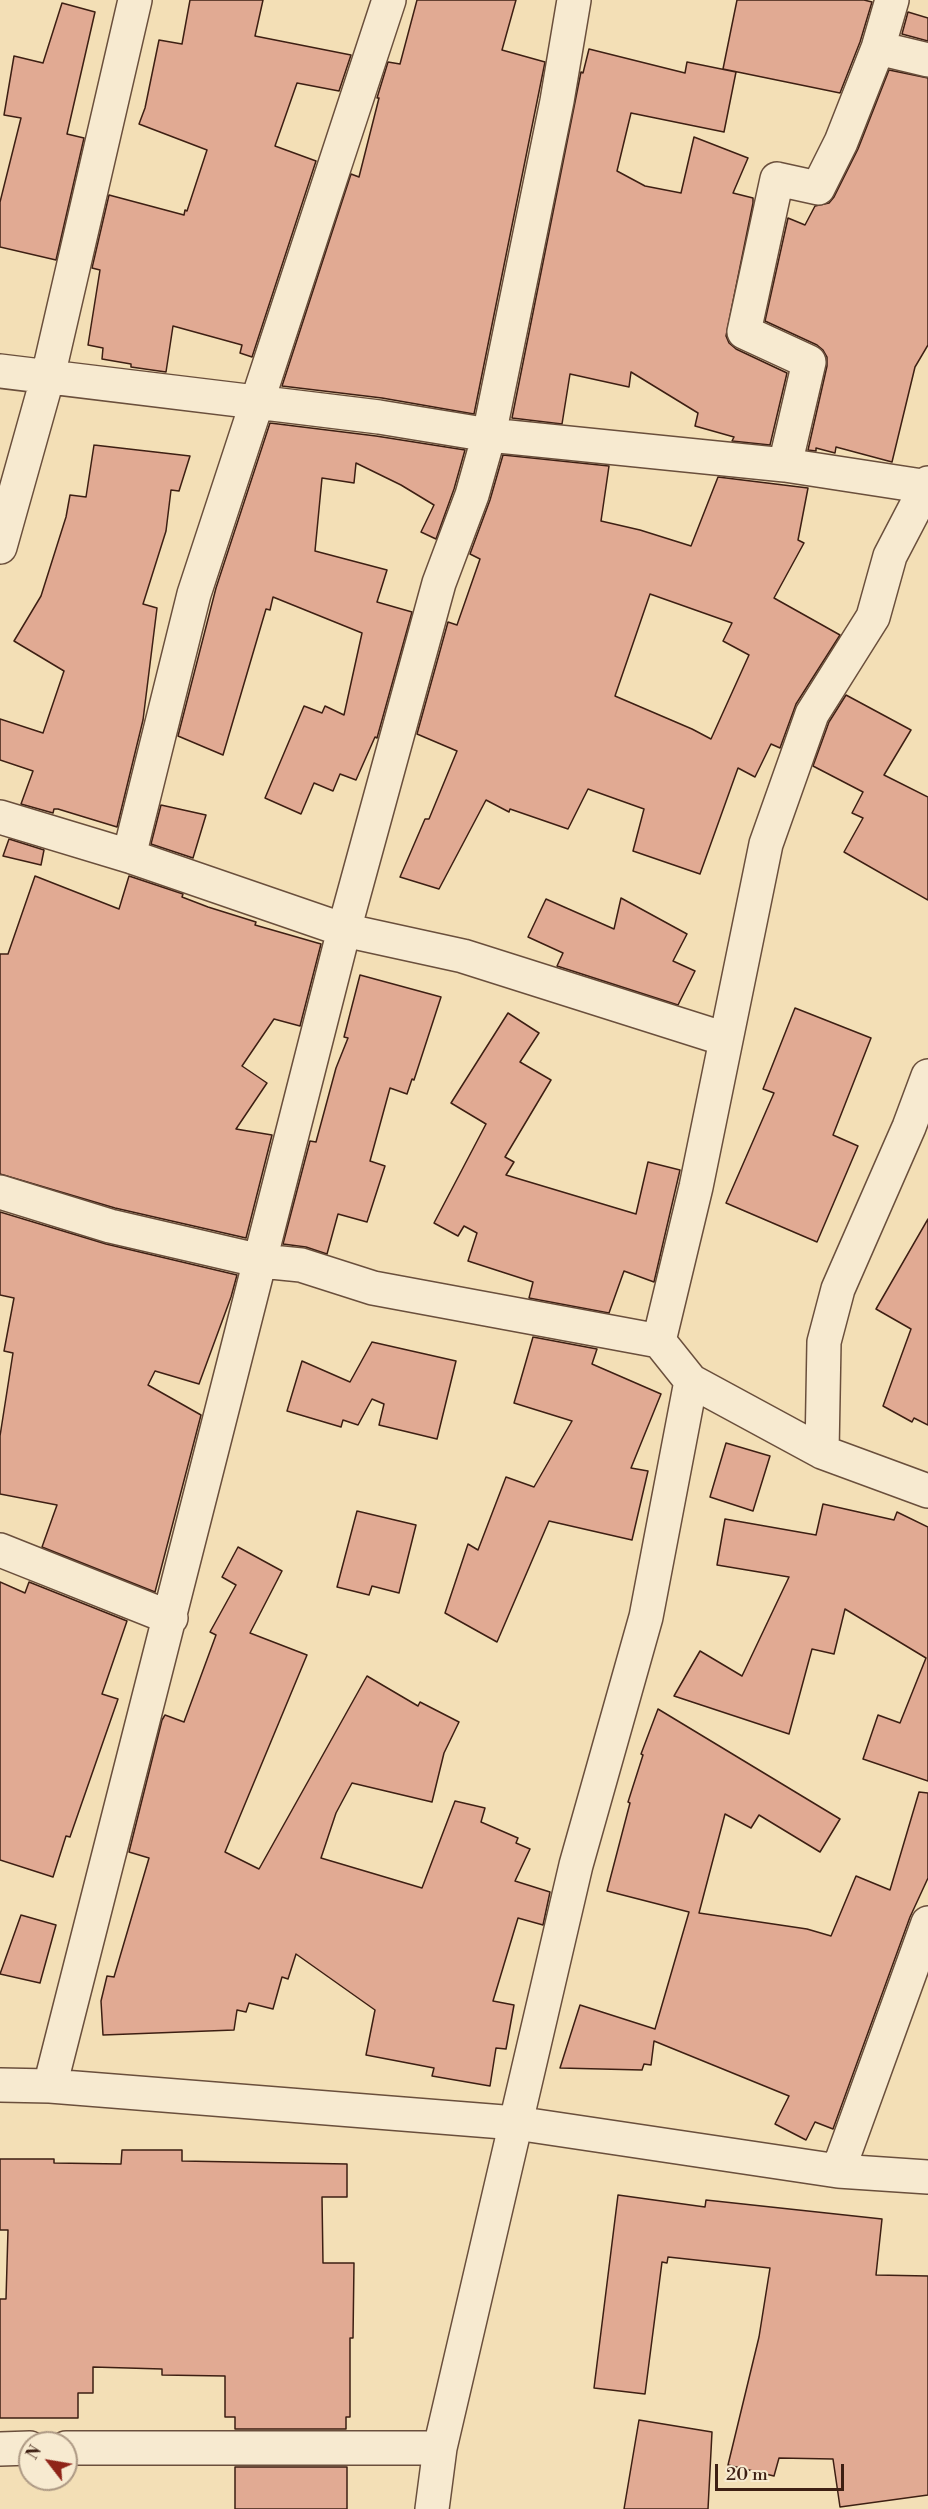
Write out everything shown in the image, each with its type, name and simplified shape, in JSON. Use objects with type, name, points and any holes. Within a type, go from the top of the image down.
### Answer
[{"type":"street","points":[[0,547],[48,376],[135,0]]},
{"type":"street","points":[[129,856],[194,594],[390,0]]},
{"type":"street","points":[[50,2086],[171,1618],[344,930],[439,583],[472,495],[489,435],[557,101],[574,0]]},
{"type":"street","points":[[785,465],[809,362],[744,332],[777,179],[818,188],[841,142],[878,48],[892,0]]},
{"type":"street","points":[[878,48],[928,60]]},
{"type":"street","points":[[0,371],[379,417],[489,435],[785,465],[928,486],[890,556],[873,617],[812,714],[766,844],[696,1187],[659,1341]]},
{"type":"street","points":[[0,817],[129,856],[344,930],[463,956],[725,1039]]},
{"type":"street","points":[[822,1452],[824,1341],[838,1289],[919,1130],[928,1076]]},
{"type":"street","points":[[0,1192],[110,1226],[261,1261],[301,1266],[373,1288],[659,1341],[691,1381],[822,1452],[928,1491]]},
{"type":"street","points":[[432,2509],[440,2448],[576,1864],[646,1617],[691,1381]]},
{"type":"street","points":[[0,1550],[171,1618]]},
{"type":"street","points":[[838,2171],[928,1923]]},
{"type":"street","points":[[0,2085],[50,2086],[516,2123],[838,2171],[928,2177]]},
{"type":"street","points":[[0,2449],[18,2448]]},
{"type":"street","points":[[78,2448],[440,2448]]},
{"type":"building","points":[[190,0],[263,0],[255,36],[351,55],[339,91],[297,83],[275,146],[316,161],[252,357],[240,353],[242,345],[173,326],[166,372],[131,367],[131,364],[102,359],[103,348],[88,345],[100,270],[92,268],[109,195],[184,215],[185,210],[187,211],[207,150],[139,124],[145,108],[159,40],[182,44]]},
{"type":"building","points":[[417,0],[516,0],[502,50],[545,62],[474,414],[382,398],[282,386],[351,174],[359,177],[379,98],[377,98],[388,62],[400,64]]},
{"type":"building","points":[[737,0],[864,0],[872,2],[860,42],[840,93],[723,69]]},
{"type":"building","points":[[62,3],[95,12],[67,134],[84,138],[56,260],[0,247],[0,202],[21,118],[4,115],[14,56],[43,63]]},
{"type":"building","points":[[908,12],[928,18],[928,41],[902,34]]},
{"type":"building","points":[[589,49],[685,73],[687,62],[736,72],[724,132],[631,113],[617,171],[645,186],[681,193],[694,137],[748,158],[733,193],[753,198],[753,203],[726,336],[729,343],[736,349],[787,373],[770,445],[732,441],[734,437],[695,426],[698,413],[631,372],[629,387],[570,374],[562,424],[512,418],[581,72],[583,73]]},
{"type":"building","points":[[889,70],[928,78],[928,345],[915,367],[892,462],[836,447],[835,453],[816,448],[816,451],[808,450],[827,366],[827,357],[817,345],[765,321],[788,218],[805,225],[815,206],[829,203],[834,197],[858,149]]},
{"type":"building","points":[[270,423],[465,450],[436,539],[421,532],[434,505],[401,485],[356,463],[354,483],[322,478],[315,551],[387,570],[377,602],[412,612],[377,738],[375,737],[356,780],[340,774],[333,791],[314,783],[301,814],[265,798],[304,706],[322,713],[325,706],[344,715],[362,633],[273,597],[270,610],[266,609],[223,755],[178,736],[216,588]]},
{"type":"building","points":[[94,445],[190,456],[179,491],[171,490],[166,531],[143,604],[157,608],[143,720],[117,827],[58,809],[54,809],[53,813],[21,804],[33,771],[0,760],[0,719],[43,733],[64,671],[14,641],[41,596],[66,517],[70,495],[86,497]]},
{"type":"building","points":[[503,455],[609,466],[601,521],[691,546],[718,477],[808,488],[798,540],[804,543],[774,598],[840,635],[796,704],[780,748],[771,744],[755,777],[738,768],[700,874],[633,851],[644,809],[588,789],[568,829],[510,809],[509,812],[486,800],[439,889],[400,877],[425,819],[429,819],[457,751],[417,734],[448,622],[457,625],[480,559],[470,554],[490,500]],"holes":[[[650,594],[732,623],[723,641],[749,655],[711,739],[615,696]]]},
{"type":"building","points":[[846,695],[911,730],[884,775],[928,797],[928,900],[844,852],[863,818],[852,813],[863,792],[813,766],[829,722]]},
{"type":"building","points":[[161,805],[206,815],[193,858],[151,844]]},
{"type":"building","points":[[9,839],[44,850],[41,865],[3,856]]},
{"type":"building","points":[[35,876],[119,909],[129,876],[183,894],[182,897],[208,907],[256,922],[255,925],[321,944],[300,1026],[274,1019],[242,1066],[267,1083],[236,1129],[272,1135],[246,1238],[115,1208],[0,1174],[0,954],[8,954]]},
{"type":"building","points":[[621,898],[687,934],[673,961],[695,971],[678,1005],[557,966],[563,953],[528,937],[546,899],[614,929]]},
{"type":"building","points":[[360,975],[441,997],[414,1080],[412,1079],[407,1094],[390,1088],[370,1161],[385,1166],[367,1222],[338,1214],[327,1254],[306,1247],[283,1244],[310,1141],[316,1142],[336,1068],[348,1038],[344,1037]]},
{"type":"building","points":[[795,1008],[871,1038],[833,1135],[858,1146],[817,1242],[726,1203],[774,1093],[763,1089]]},
{"type":"building","points":[[508,1013],[539,1033],[520,1062],[551,1080],[505,1157],[514,1162],[506,1175],[636,1214],[648,1162],[680,1170],[654,1282],[624,1271],[609,1313],[529,1298],[533,1282],[468,1261],[477,1233],[464,1226],[458,1236],[434,1223],[486,1124],[451,1103]]},
{"type":"building","points":[[0,1212],[106,1244],[237,1275],[199,1384],[155,1371],[148,1385],[201,1415],[155,1592],[42,1547],[57,1505],[0,1494],[0,1436],[13,1353],[4,1351],[14,1298],[0,1295]]},
{"type":"building","points":[[928,1219],[928,1425],[914,1418],[912,1422],[883,1406],[911,1329],[876,1309]]},
{"type":"building","points":[[533,1337],[597,1349],[592,1364],[661,1394],[631,1468],[648,1471],[632,1540],[549,1521],[497,1642],[445,1613],[468,1544],[478,1550],[506,1477],[534,1487],[572,1421],[514,1403]]},
{"type":"building","points":[[372,1342],[456,1361],[437,1439],[379,1425],[384,1404],[372,1399],[358,1425],[343,1420],[341,1427],[287,1411],[302,1361],[350,1382]]},
{"type":"building","points":[[726,1443],[770,1456],[753,1511],[710,1497]]},
{"type":"building","points":[[823,1504],[894,1520],[897,1512],[928,1527],[928,1781],[863,1759],[878,1715],[900,1723],[926,1658],[845,1609],[834,1654],[812,1649],[789,1734],[674,1696],[700,1651],[742,1676],[789,1577],[717,1565],[725,1519],[816,1535]]},
{"type":"building","points":[[357,1511],[416,1525],[399,1593],[372,1586],[369,1595],[337,1587]]},
{"type":"building","points":[[238,1547],[282,1571],[250,1633],[307,1655],[225,1852],[259,1869],[367,1676],[418,1706],[420,1702],[459,1722],[444,1753],[432,1802],[352,1783],[336,1813],[321,1858],[422,1888],[455,1801],[485,1808],[481,1822],[518,1838],[516,1843],[530,1849],[515,1881],[550,1892],[543,1925],[518,1918],[493,2001],[514,2005],[506,2049],[496,2048],[490,2086],[432,2076],[434,2068],[366,2055],[375,2010],[296,1954],[288,1979],[282,1977],[273,2009],[249,2003],[246,2012],[237,2010],[234,2030],[103,2035],[101,2001],[107,1976],[114,1977],[149,1858],[129,1852],[162,1720],[165,1715],[184,1722],[216,1635],[210,1632],[236,1585],[222,1577]]},
{"type":"building","points":[[0,1582],[25,1593],[29,1582],[127,1621],[102,1694],[118,1699],[70,1837],[66,1836],[53,1877],[0,1860]]},
{"type":"building","points":[[658,1709],[840,1819],[820,1852],[759,1815],[751,1828],[725,1814],[699,1913],[807,1929],[831,1936],[856,1876],[890,1890],[919,1792],[928,1793],[928,1878],[910,1917],[833,2129],[815,2122],[806,2140],[775,2124],[789,2096],[654,2041],[651,2065],[644,2064],[642,2070],[560,2068],[580,2005],[655,2029],[689,1912],[607,1891],[630,1803],[628,1802],[643,1755],[641,1754]]},
{"type":"building","points":[[21,1915],[56,1925],[40,1983],[0,1974]]},
{"type":"building","points":[[122,2150],[182,2150],[182,2161],[347,2164],[347,2197],[322,2197],[323,2263],[354,2263],[353,2338],[350,2338],[350,2417],[346,2417],[346,2429],[235,2429],[235,2417],[225,2417],[225,2376],[162,2375],[162,2369],[93,2367],[93,2393],[78,2393],[78,2418],[0,2418],[0,2299],[6,2299],[8,2230],[0,2230],[0,2159],[54,2159],[54,2163],[121,2164]]},
{"type":"building","points":[[618,2195],[705,2207],[706,2200],[882,2219],[876,2275],[928,2276],[928,2495],[840,2507],[833,2459],[779,2458],[774,2476],[728,2465],[759,2337],[770,2268],[668,2257],[667,2263],[662,2262],[645,2394],[594,2388]]},
{"type":"building","points":[[639,2420],[712,2432],[708,2509],[624,2509]]},
{"type":"building","points":[[235,2467],[347,2467],[347,2509],[235,2509]]}]
